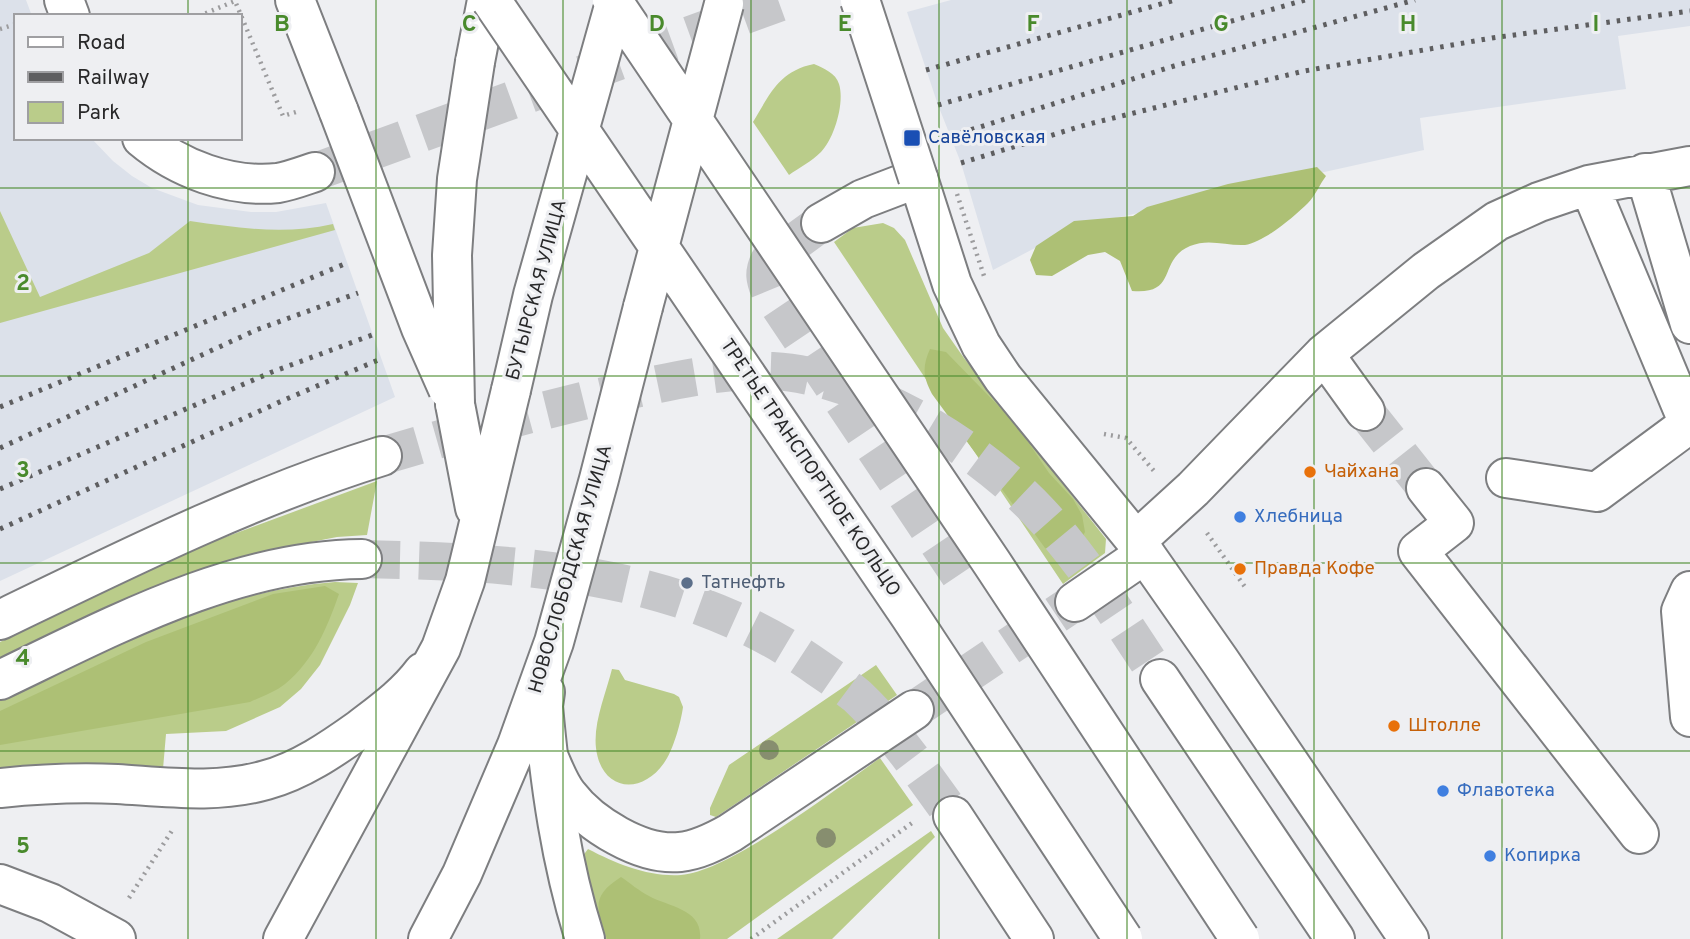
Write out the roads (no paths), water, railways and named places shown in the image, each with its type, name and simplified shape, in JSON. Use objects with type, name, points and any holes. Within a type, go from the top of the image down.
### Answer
[{"type":"main road","points":[[295,0],[421,328],[455,404]]},
{"type":"main road","points":[[476,536],[474,499],[455,404],[453,255],[457,179],[475,62],[489,0]]},
{"type":"main road","name":"ТРЕТЬЕ ТРАНСПОРТНОЕ КОЛЬЦО","points":[[489,0],[903,605],[1123,939]]},
{"type":"main road","points":[[860,0],[952,284],[981,345],[1003,378],[1140,548],[1409,939]]},
{"type":"main road","name":"НОВОСЛОБОДСКАЯ УЛИЦА","points":[[428,939],[462,874],[507,768],[554,642],[725,1]]},
{"type":"main road","points":[[614,4],[992,563],[1240,939]]},
{"type":"main road","name":"БУТЫРСКАЯ УЛИЦА","points":[[441,648],[465,581],[533,295],[614,4]]},
{"type":"main road","points":[[144,140],[158,151],[188,167],[221,178],[255,184],[281,183],[315,172]]},
{"type":"main road","points":[[1075,602],[1140,548],[1181,500],[1324,354],[1426,271],[1497,221],[1539,202],[1589,185],[1690,166]]},
{"type":"main road","points":[[1645,173],[1690,324]]},
{"type":"main road","points":[[821,223],[863,199],[918,178]]},
{"type":"main road","points":[[1506,478],[1597,492],[1689,430],[1589,185]]},
{"type":"main road","points":[[1324,354],[1365,411]]},
{"type":"main road","points":[[0,620],[252,504],[382,456]]},
{"type":"main road","points":[[1426,488],[1454,523],[1419,551],[1639,834]]},
{"type":"main road","points":[[0,680],[134,616],[213,588],[304,564],[336,559],[362,559]]},
{"type":"main road","points":[[1690,591],[1681,611],[1690,717]]},
{"type":"main road","points":[[554,642],[543,706],[548,756],[567,875],[585,939]]},
{"type":"main road","points":[[0,788],[41,784],[115,784],[180,789],[214,788],[265,781],[317,757],[386,710],[416,682],[441,648]]},
{"type":"main road","points":[[283,939],[441,648]]},
{"type":"main road","points":[[1160,679],[1335,939]]},
{"type":"main road","points":[[548,756],[566,793],[603,828],[627,840],[656,849],[678,852],[706,846],[730,833],[914,710]]},
{"type":"main road","points":[[936,817],[1034,939]]},
{"type":"main road","points":[[0,884],[50,903],[116,939]]},
{"type":"tunnel","points":[[315,172],[786,0]]},
{"type":"tunnel","points":[[821,223],[769,261],[765,273],[768,288],[965,583]]},
{"type":"tunnel","points":[[382,456],[558,407],[695,377],[773,371],[808,376],[844,386],[917,419],[985,463],[1014,487],[1072,551],[1160,679]]},
{"type":"tunnel","points":[[1365,411],[1426,488]]},
{"type":"tunnel","points":[[362,559],[541,569],[657,592],[713,611],[766,636],[857,696],[896,739],[953,816]]},
{"type":"tunnel","points":[[914,710],[1075,602]]},
{"type":"railway","points":[[926,70],[1175,0]]},
{"type":"railway","points":[[938,105],[1305,0]]},
{"type":"railway","points":[[951,136],[1174,66],[1415,0]]},
{"type":"railway","points":[[961,163],[1085,125],[1304,71],[1492,38],[1690,11]]},
{"type":"railway","points":[[0,407],[347,263]]},
{"type":"railway","points":[[0,448],[256,330],[358,293]]},
{"type":"railway","points":[[0,489],[272,372],[372,335]]},
{"type":"railway","points":[[0,529],[383,358]]},
{"type":"place","name":"Савёловская","points":[[912,138]]},
{"type":"place","name":"Чайхана","points":[[1310,472]]},
{"type":"place","name":"Хлебница","points":[[1240,517]]},
{"type":"place","name":"Правда Кофе","points":[[1240,569]]},
{"type":"place","name":"Татнефть","points":[[687,583]]},
{"type":"place","name":"Штолле","points":[[1394,726]]},
{"type":"place","name":"Флавотека","points":[[1443,791]]},
{"type":"place","name":"Копирка","points":[[1490,856]]}]
